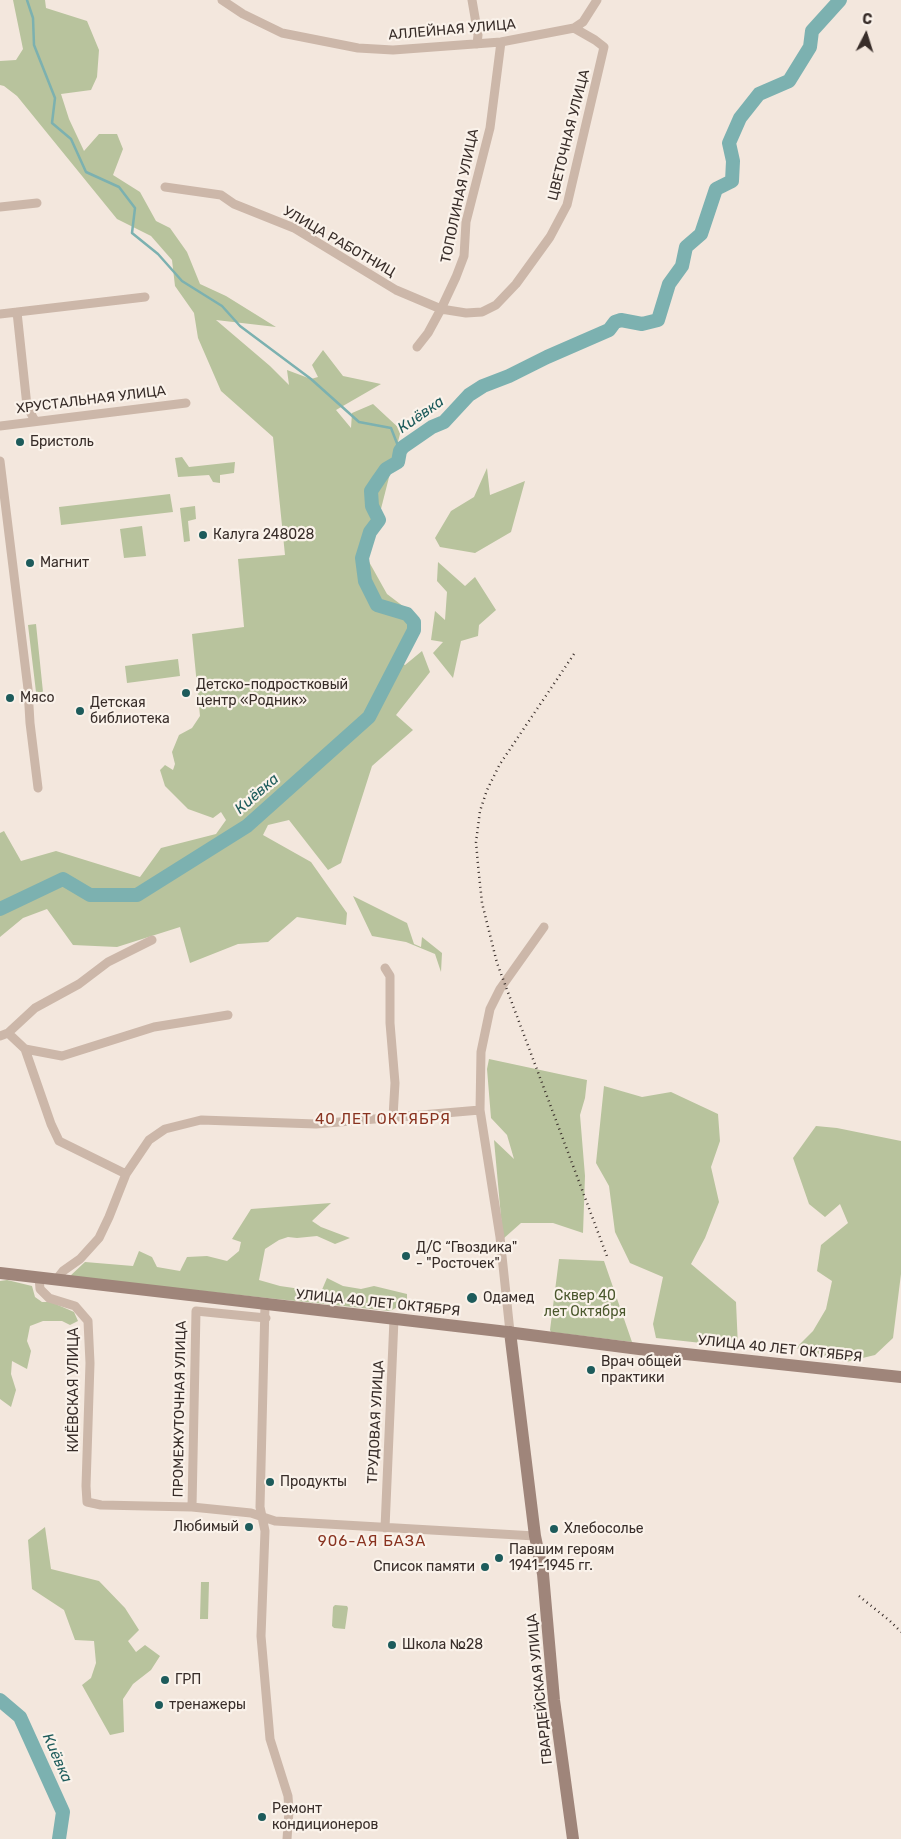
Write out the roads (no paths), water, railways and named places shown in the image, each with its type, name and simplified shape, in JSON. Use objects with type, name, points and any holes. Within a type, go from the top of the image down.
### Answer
[{"type":"main road","name":"УЛИЦА 40 ЛЕТ ОКТЯБРЯ","points":[[0,1274],[40,1277],[265,1311],[394,1318],[639,1349],[901,1377]]},
{"type":"main road","name":"ГВАРДЕЙСКАЯ УЛИЦА","points":[[510,1332],[535,1536],[542,1574],[554,1700],[573,1839]]},
{"type":"street","name":"АЛЛЕЙНАЯ УЛИЦА","points":[[222,0],[244,14],[282,33],[358,48],[406,50],[501,42],[574,28]]},
{"type":"street","points":[[472,0],[478,34],[477,44]]},
{"type":"street","points":[[574,28],[583,22],[597,0]]},
{"type":"street","name":"ЦВЕТОЧНАЯ УЛИЦА","points":[[441,309],[466,313],[482,312],[496,305],[516,284],[550,237],[567,205],[604,47],[574,28]]},
{"type":"street","name":"ТОПОЛИНАЯ УЛИЦА","points":[[417,347],[428,333],[441,309],[464,256],[466,222],[490,128],[501,42]]},
{"type":"street","name":"УЛИЦА РАБОТНИЦ","points":[[166,187],[220,195],[234,204],[294,228],[396,290],[441,309]]},
{"type":"street","points":[[0,207],[37,203]]},
{"type":"street","points":[[0,314],[145,297]]},
{"type":"street","points":[[17,312],[27,406],[35,421]]},
{"type":"street","name":"ХРУСТАЛЬНАЯ УЛИЦА","points":[[0,426],[186,403]]},
{"type":"street","points":[[0,461],[38,788]]},
{"type":"street","points":[[510,1332],[500,1238],[480,1110],[480,1052],[490,1009],[500,989],[544,928]]},
{"type":"street","points":[[152,940],[108,962],[80,984],[35,1008],[4,1034],[25,1050],[62,1056],[154,1027],[228,1015]]},
{"type":"street","points":[[385,968],[390,976],[390,1023],[395,1083],[393,1117]]},
{"type":"street","points":[[25,1050],[51,1124],[59,1141],[126,1174]]},
{"type":"street","points":[[56,1280],[63,1271],[80,1259],[99,1238],[126,1174],[149,1140],[165,1129],[202,1120],[316,1124],[480,1110]]},
{"type":"street","name":"КИЁВСКАЯ УЛИЦА","points":[[40,1277],[40,1289],[49,1298],[75,1306],[88,1322],[90,1363],[87,1502],[101,1505],[192,1507]]},
{"type":"street","name":"ПРОМЕЖУТОЧНАЯ УЛИЦА","points":[[192,1507],[196,1311],[265,1311]]},
{"type":"street","points":[[265,1311],[260,1506],[265,1531],[262,1636],[270,1739],[288,1796],[287,1839]]},
{"type":"street","name":"ТРУДОВАЯ УЛИЦА","points":[[385,1528],[394,1318]]},
{"type":"street","points":[[192,1507],[251,1513],[275,1521],[535,1536]]},
{"type":"waterway","points":[[27,0],[33,18],[34,45],[55,98],[52,123],[71,139],[86,172],[119,187],[135,208],[132,233],[158,254],[182,281],[222,306],[240,326],[311,379],[359,422],[391,428],[400,451]]},
{"type":"waterway","name":"Киёвка","points":[[0,909],[63,879],[90,895],[137,895],[247,826],[369,717],[414,630],[414,622],[407,614],[377,605],[365,581],[362,558],[370,532],[379,520],[372,506],[371,491],[386,469],[398,462],[400,451],[403,447],[432,427],[444,422],[469,395],[483,386],[609,330],[615,322],[621,320],[642,324],[658,320],[669,284],[682,266],[686,247],[701,234],[716,189],[732,181],[733,161],[729,143],[740,118],[759,94],[789,81],[810,47],[812,31],[840,0]]},
{"type":"waterway","name":"Киёвка","points":[[0,1700],[20,1717],[63,1812],[59,1839]]},
{"type":"railway","points":[[574,654],[500,764],[487,790],[480,811],[476,842],[482,903],[497,963],[608,1259]]},
{"type":"railway","points":[[859,1596],[901,1632]]},
{"type":"place","name":"Бристоль","points":[[20,442]]},
{"type":"place","name":"Калуга 248028","points":[[203,535]]},
{"type":"place","name":"Магнит","points":[[30,563]]},
{"type":"place","name":"Детско-подростковый центр «Родник»","points":[[186,693]]},
{"type":"place","name":"Мясо","points":[[10,698]]},
{"type":"place","name":"Детская библиотека","points":[[80,711]]},
{"type":"place","name":"Д/С “Гвоздика\" - \"Росточек\"","points":[[406,1256]]},
{"type":"place","name":"Одамед","points":[[472,1298]]},
{"type":"place","name":"Врач общей практики","points":[[591,1370]]},
{"type":"place","name":"Продукты","points":[[270,1482]]},
{"type":"place","name":"Любимый","points":[[249,1527]]},
{"type":"place","name":"Хлебосолье","points":[[554,1529]]},
{"type":"place","name":"Павшим героям 1941-1945 гг.","points":[[499,1558]]},
{"type":"place","name":"Список памяти","points":[[485,1567]]},
{"type":"place","name":"Школа №28","points":[[392,1645]]},
{"type":"place","name":"ГРП","points":[[165,1680]]},
{"type":"place","name":"тренажеры","points":[[159,1705]]},
{"type":"place","name":"Ремонт кондиционеров","points":[[262,1817]]},
{"type":"district","name":"40 ЛЕТ ОКТЯБРЯ","points":[[383,1120]]},
{"type":"district","name":"906-АЯ БАЗА","points":[[372,1542]]},
{"type":"park label","name":"Сквер 40 лет Октября","points":[[585,1304]]}]
